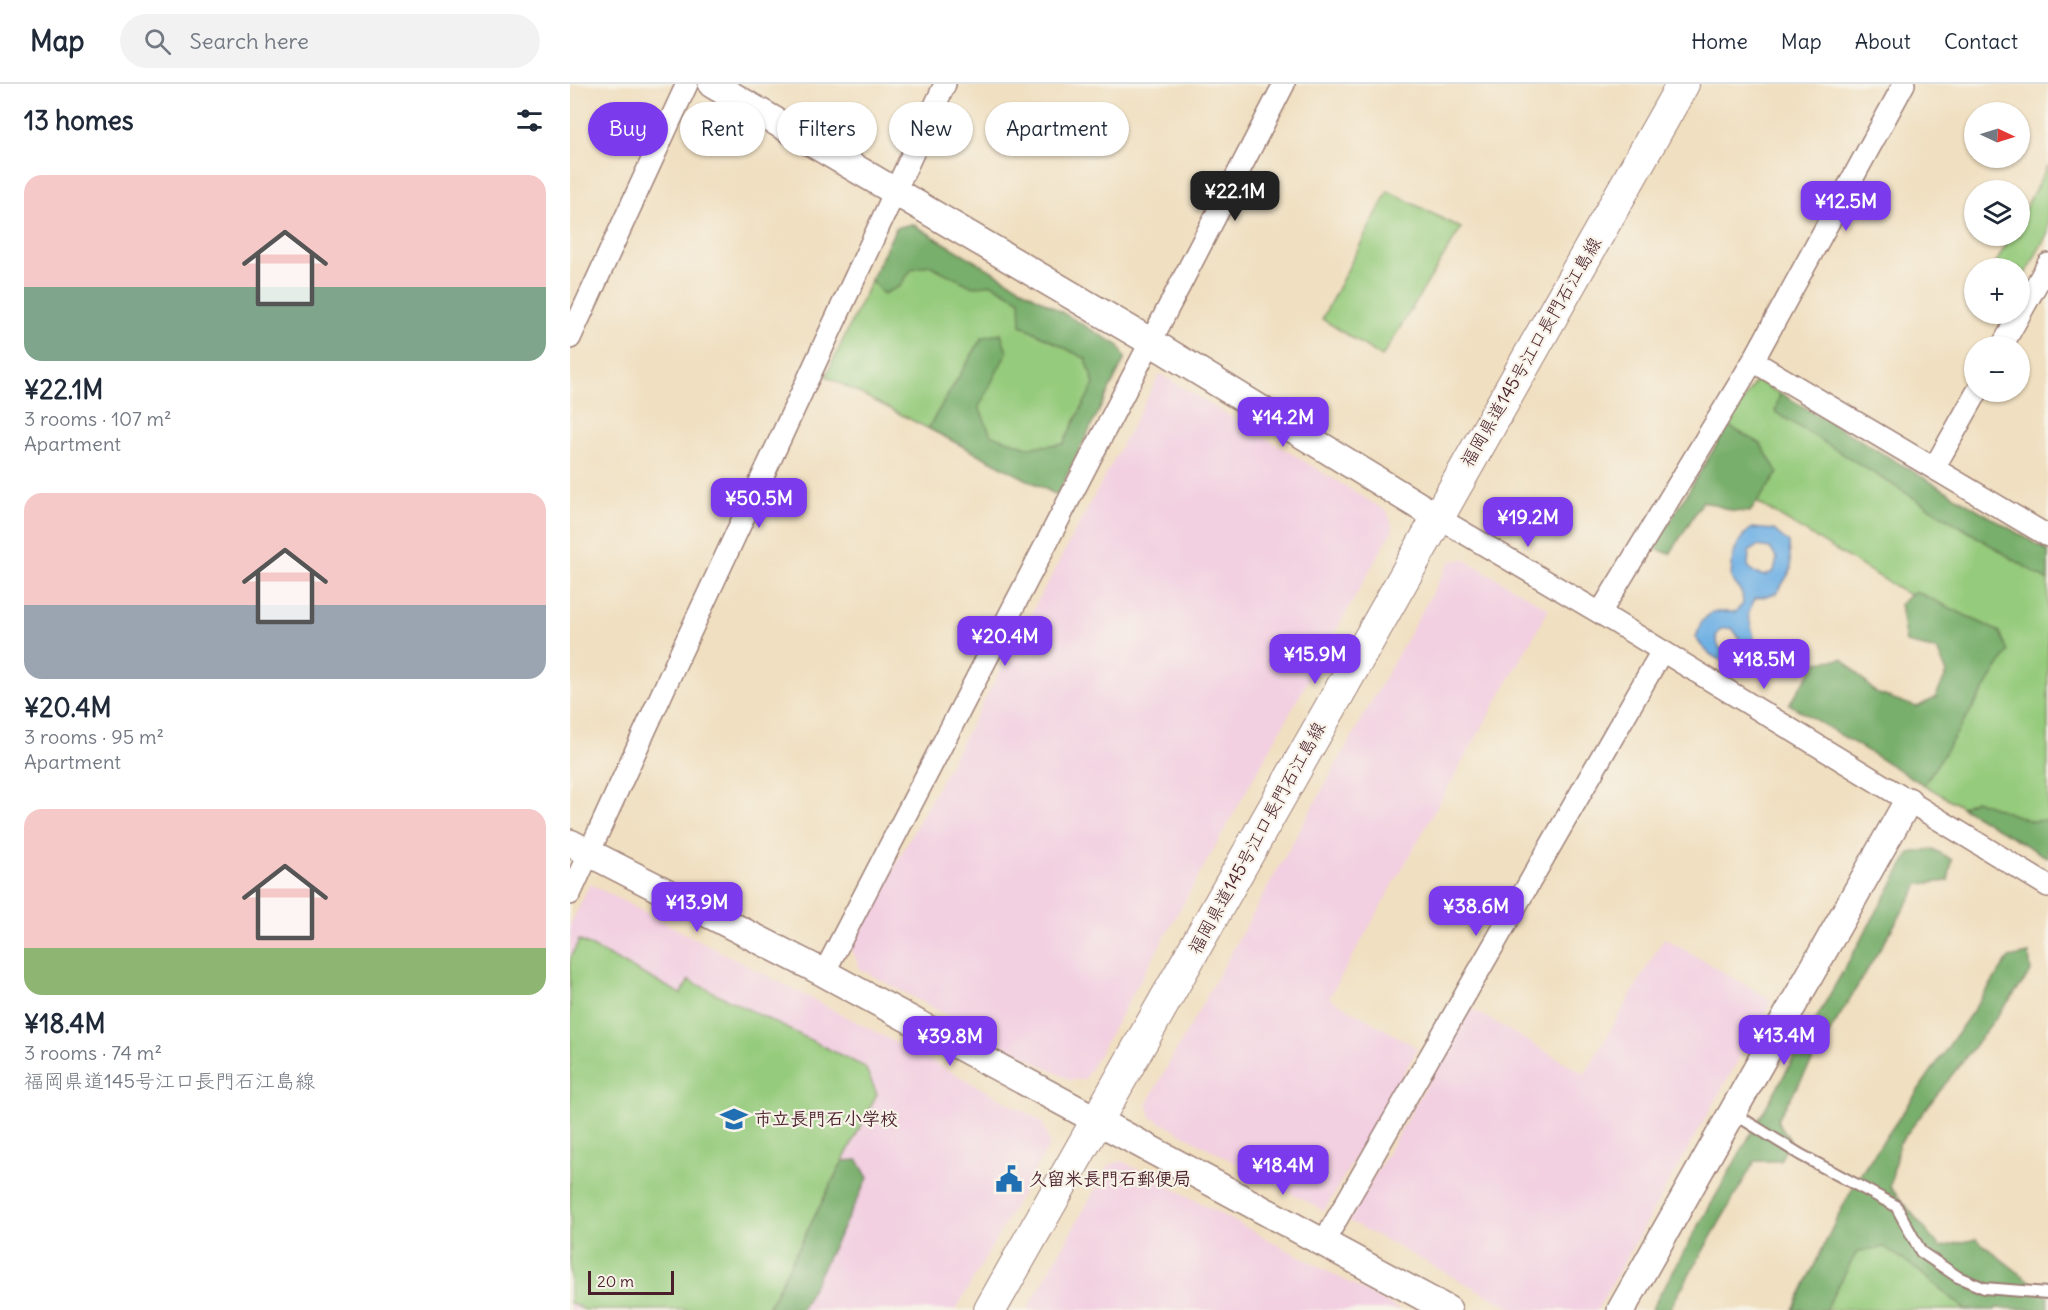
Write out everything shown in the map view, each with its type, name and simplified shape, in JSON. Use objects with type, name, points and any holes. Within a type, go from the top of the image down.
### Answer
[{"type":"main road","name":"福岡県道145号江口長門石江島線","points":[[990,1310],[1683,84]]},
{"type":"street","points":[[570,338],[687,84]]},
{"type":"street","points":[[712,84],[1151,342],[2048,885]]},
{"type":"street","points":[[570,894],[580,848],[945,84]]},
{"type":"street","points":[[824,974],[1284,84]]},
{"type":"street","points":[[1600,613],[1752,361],[1904,84]]},
{"type":"street","points":[[2008,336],[2048,264]]},
{"type":"street","points":[[1752,361],[2048,536]]},
{"type":"street","points":[[1934,468],[1971,402]]},
{"type":"street","points":[[1323,1243],[1662,651]]},
{"type":"street","points":[[1621,1310],[1908,801]]},
{"type":"street","points":[[580,848],[824,974],[1447,1310]]},
{"type":"lane","points":[[1733,1112],[1801,1155],[1896,1206],[1921,1252],[1958,1277],[1984,1288],[2048,1293]]},
{"type":"shaded area","points":[[1160,374],[1388,512],[1393,529],[1085,1079],[1070,1080],[860,969],[851,947]]},
{"type":"shaded area","points":[[1464,559],[1549,609],[1329,998],[1418,1048],[1324,1211],[1151,1117],[1147,1103],[1450,561]]},
{"type":"shaded area","name":"市立長門石小学校","points":[[590,884],[928,1059],[1042,1121],[1050,1144],[956,1310],[570,1310],[570,925]]},
{"type":"shaded area","points":[[1664,938],[1772,1000],[1597,1310],[1515,1310],[1349,1221],[1470,1008],[1585,1074]]},
{"type":"shaded area","points":[[1122,1161],[1400,1310],[1027,1310],[1109,1165]]},
{"type":"green space","points":[[2048,165],[2048,233],[2030,265],[2030,258],[1999,258],[2005,246],[2030,246],[2030,199]]},
{"type":"green space","points":[[1388,191],[1461,228],[1382,357],[1322,319]]},
{"type":"green space","points":[[912,224],[1119,346],[1125,358],[1057,495],[826,376],[896,228]]},
{"type":"green space","points":[[912,224],[1119,346],[1125,358],[1057,495],[928,428],[982,338],[1001,333],[1007,352],[979,407],[991,435],[1028,447],[1063,444],[1094,384],[1086,359],[1021,325],[1020,300],[992,284],[973,287],[929,265],[912,269],[899,287],[883,294],[871,280],[896,228]]},
{"type":"green space","points":[[1756,380],[2048,551],[2048,858],[1916,780],[1997,648],[1702,469]]},
{"type":"green space","points":[[1780,393],[2048,551],[2048,581],[1775,412]]},
{"type":"green space","points":[[1728,426],[1760,443],[1778,473],[1750,512],[1733,511],[1703,501],[1670,554],[1654,548]]},
{"type":"green space","points":[[1915,591],[2000,632],[2008,652],[1924,785],[1789,704],[1817,662],[1843,659],[1876,693],[1917,707],[1935,698],[1947,673],[1937,650],[1906,643],[1900,604]]},
{"type":"green space","points":[[1975,800],[2031,821],[2048,820],[2048,858],[1961,807]]},
{"type":"green space","points":[[1933,849],[1952,860],[1948,881],[1919,884],[1777,1120],[1790,1140],[1780,1161],[1755,1161],[1669,1310],[1651,1310],[1910,853]]},
{"type":"green space","name":"市立長門石小学校","points":[[579,940],[681,994],[689,980],[865,1067],[877,1094],[767,1310],[585,1310],[570,1303],[570,959]]},
{"type":"green space","points":[[2029,954],[2031,972],[1899,1144],[1890,1187],[1940,1247],[1976,1239],[2048,1296],[2048,1310],[1996,1308],[1995,1310],[1966,1310],[1914,1267],[1884,1247],[1857,1252],[1825,1310],[1793,1310],[1862,1172],[2009,958]]},
{"type":"green space","points":[[858,1160],[868,1178],[801,1310],[767,1310],[843,1161]]},
{"type":"green space","points":[[1842,1208],[1966,1310],[1793,1310]]},
{"type":"water","points":[[1752,528],[1774,530],[1789,543],[1791,570],[1777,593],[1755,599],[1748,613],[1754,646],[1742,665],[1715,658],[1696,638],[1701,622],[1712,612],[1735,612],[1743,604],[1742,593],[1731,578],[1735,550]],"holes":[[[1757,546],[1770,548],[1777,559],[1774,571],[1765,576],[1755,573],[1748,566],[1749,552]],[[1732,628],[1739,638],[1734,649],[1725,651],[1718,646],[1716,636],[1721,629]]]},
{"type":"place","name":"市立長門石小学校","points":[[734,1119]]},
{"type":"place","name":"久留米長門石郵便局","points":[[1009,1179]]}]
